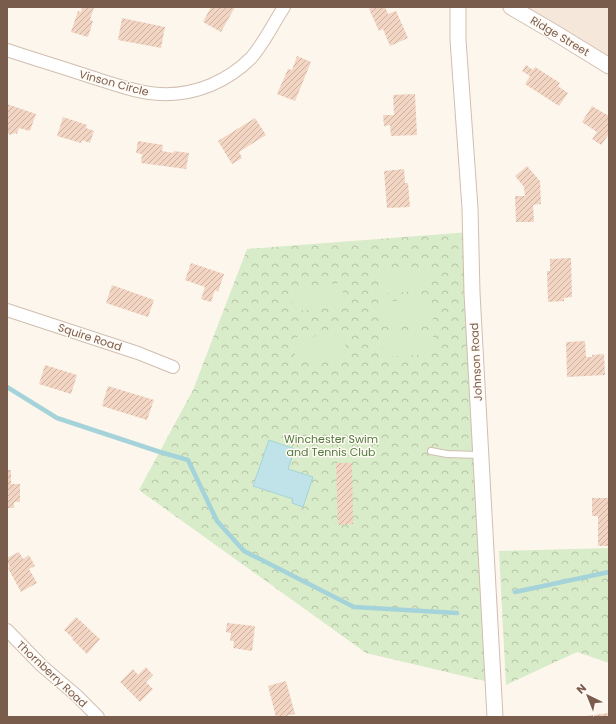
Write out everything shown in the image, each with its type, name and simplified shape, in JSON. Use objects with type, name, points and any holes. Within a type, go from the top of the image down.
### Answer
[{"type":"street","name":"Vinson Circle","points":[[7,50],[131,90],[166,95],[185,93],[216,83],[243,65],[258,49],[284,7]]},
{"type":"street","name":"Johnson Road","points":[[458,7],[458,40],[470,208],[472,293],[494,717]]},
{"type":"street","name":"Ridge Street","points":[[511,7],[609,66]]},
{"type":"street","name":"Squire Road","points":[[7,310],[138,353],[173,367]]},
{"type":"street","name":"Thornberry Road","points":[[7,630],[42,666],[98,717]]},
{"type":"lane","points":[[431,451],[447,454],[480,455]]},
{"type":"shaded area","points":[[528,7],[609,7],[609,56]]},
{"type":"green space","name":"Winchester Swim and Tennis Club","points":[[470,232],[493,683],[366,653],[139,490],[193,390],[247,249]]},
{"type":"green space","points":[[429,267],[431,290],[379,294],[378,270]]},
{"type":"green space","points":[[342,283],[344,307],[293,311],[291,287]]},
{"type":"green space","points":[[431,298],[433,322],[381,326],[380,302]]},
{"type":"green space","points":[[433,330],[434,354],[383,357],[381,334]]},
{"type":"green space","points":[[345,335],[346,360],[295,362],[294,337]]},
{"type":"green space","points":[[609,548],[609,663],[577,652],[506,685],[499,551]]},
{"type":"water","points":[[269,440],[295,449],[288,469],[313,477],[303,507],[292,503],[293,499],[253,486]]},
{"type":"building","points":[[82,7],[94,7],[90,20],[93,21],[88,37],[71,32],[78,11],[81,12]]},
{"type":"building","points":[[211,7],[235,7],[221,32],[203,22]]},
{"type":"building","points":[[373,7],[385,7],[388,14],[396,11],[408,38],[390,46],[383,29],[379,31],[369,9]]},
{"type":"building","points":[[122,18],[165,27],[161,48],[118,40]]},
{"type":"building","points":[[297,56],[311,62],[295,101],[277,94],[288,69],[292,70]]},
{"type":"building","points":[[526,65],[533,70],[535,67],[560,83],[558,86],[568,93],[559,106],[525,84],[530,76],[522,71]]},
{"type":"building","points":[[415,94],[417,135],[391,136],[390,125],[384,126],[383,115],[394,115],[393,95]]},
{"type":"building","points":[[7,104],[36,114],[30,131],[19,128],[17,134],[15,133],[10,135],[8,133]]},
{"type":"building","points":[[592,106],[609,116],[609,134],[601,145],[592,139],[597,132],[582,122]]},
{"type":"building","points":[[63,117],[87,125],[86,128],[94,131],[90,143],[82,140],[81,143],[57,136]]},
{"type":"building","points":[[255,118],[266,135],[239,152],[242,158],[232,164],[218,141]]},
{"type":"building","points":[[138,141],[163,145],[162,151],[189,153],[186,169],[141,163],[142,154],[136,153]]},
{"type":"building","points":[[527,166],[540,181],[541,204],[533,205],[534,222],[516,222],[515,196],[525,196],[524,187],[515,176]]},
{"type":"building","points":[[404,169],[405,183],[408,183],[410,207],[387,208],[384,171]]},
{"type":"building","points":[[571,258],[572,297],[564,298],[564,301],[548,302],[547,271],[550,271],[550,259]]},
{"type":"building","points":[[191,263],[224,274],[218,292],[215,290],[211,302],[201,299],[205,287],[185,280]]},
{"type":"building","points":[[112,285],[154,300],[148,317],[106,303]]},
{"type":"building","points":[[585,341],[586,357],[604,354],[605,375],[567,377],[566,342]]},
{"type":"building","points":[[45,365],[77,375],[71,394],[39,384]]},
{"type":"building","points":[[108,386],[154,400],[147,420],[102,406]]},
{"type":"building","points":[[336,463],[352,463],[353,524],[338,525]]},
{"type":"building","points":[[7,470],[11,470],[11,484],[20,484],[20,502],[14,502],[14,508],[7,508]]},
{"type":"building","points":[[592,498],[609,498],[609,546],[598,546],[598,516],[592,516]]},
{"type":"building","points":[[19,552],[23,559],[29,555],[35,566],[29,569],[37,583],[21,592],[8,568],[10,567],[7,561],[7,558]]},
{"type":"building","points":[[76,617],[100,639],[87,654],[64,630]]},
{"type":"building","points":[[227,623],[255,626],[252,651],[233,648],[234,641],[230,641],[231,633],[226,632]]},
{"type":"building","points":[[146,667],[153,675],[146,682],[153,689],[140,702],[120,682],[133,669],[138,675]]},
{"type":"building","points":[[286,681],[295,714],[276,717],[268,686]]},
{"type":"building","points":[[609,713],[609,717],[585,717],[585,716]]},
{"type":"waterway","points":[[7,387],[57,418],[188,460],[217,521],[244,551],[354,607],[457,613]]},
{"type":"waterway","points":[[515,592],[609,572]]}]
